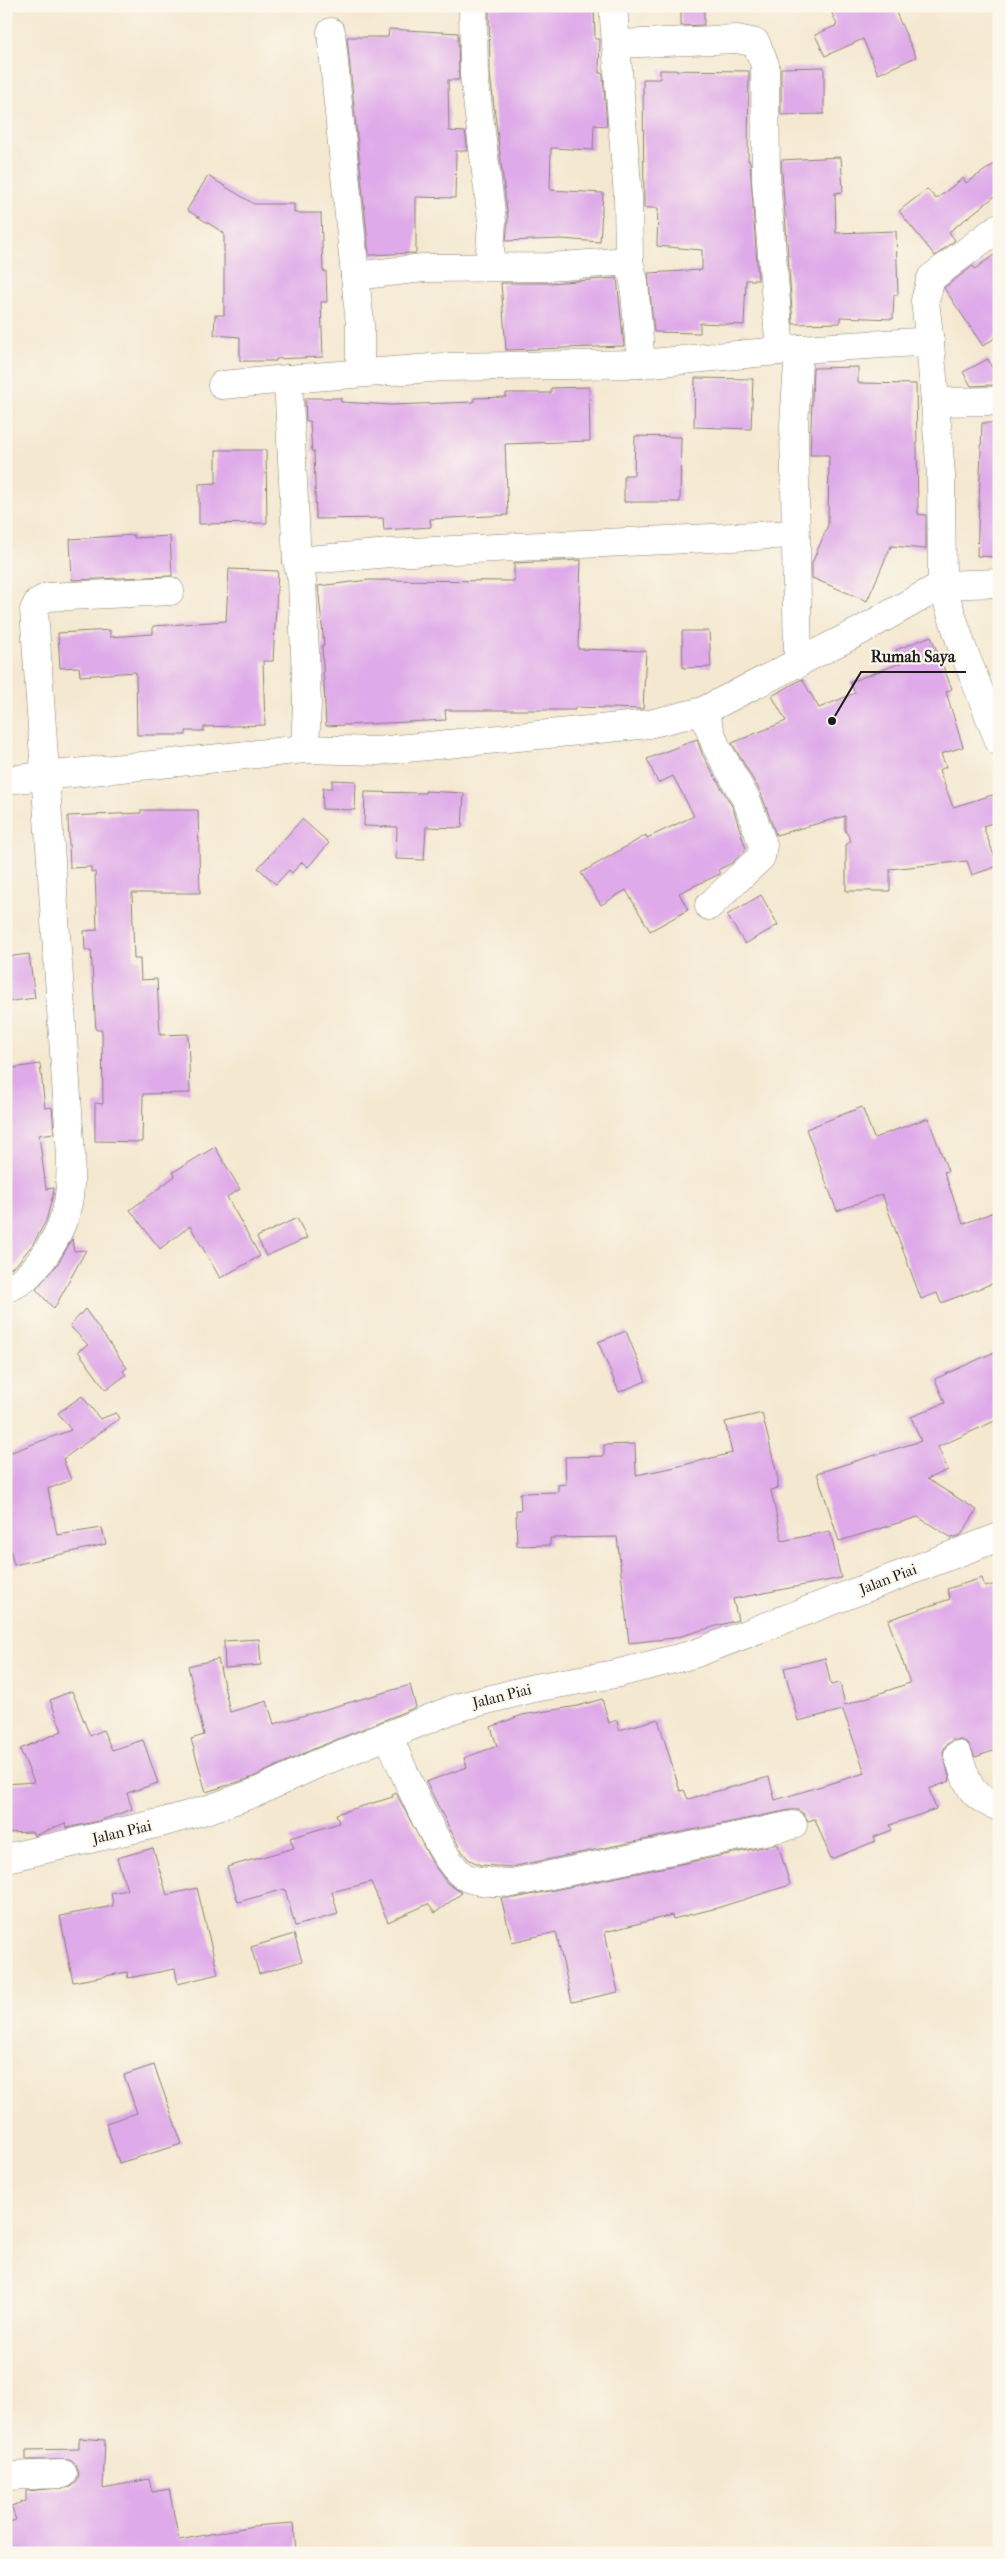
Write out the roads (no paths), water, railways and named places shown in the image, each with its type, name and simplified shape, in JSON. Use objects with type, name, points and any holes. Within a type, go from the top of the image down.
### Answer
[{"type":"street","points":[[472,6],[474,75],[492,221],[489,266]]},
{"type":"street","points":[[613,6],[617,44],[620,121],[628,197],[629,261],[634,281],[641,364]]},
{"type":"street","points":[[331,32],[360,324],[360,372]]},
{"type":"street","points":[[617,44],[737,39],[756,43],[765,65],[766,181],[789,350],[794,424],[798,664]]},
{"type":"street","points":[[999,228],[931,278],[925,301],[940,475],[942,585],[962,647],[999,741]]},
{"type":"street","points":[[355,276],[423,268],[550,267],[629,261]]},
{"type":"street","points":[[222,385],[360,372],[444,367],[641,364],[789,350],[918,342],[930,343]]},
{"type":"street","points":[[288,379],[297,561],[302,580],[307,703],[305,749]]},
{"type":"street","points":[[935,402],[999,401]]},
{"type":"street","points":[[297,561],[390,552],[796,534]]},
{"type":"street","points":[[6,780],[305,749],[377,751],[649,724],[704,711],[798,664],[942,585],[999,583]]},
{"type":"street","points":[[6,1288],[27,1277],[45,1256],[58,1231],[68,1204],[71,1156],[34,610],[38,602],[48,597],[170,591]]},
{"type":"street","points":[[704,711],[716,746],[747,801],[763,845],[761,857],[709,906]]},
{"type":"street","name":"Jalan Piai","points":[[6,1858],[164,1822],[209,1809],[257,1792],[388,1735],[456,1708],[534,1688],[615,1674],[694,1654],[999,1537]]},
{"type":"street","points":[[388,1735],[431,1829],[456,1870],[466,1877],[512,1883],[793,1825]]},
{"type":"street","points":[[958,1755],[968,1785],[981,1800],[999,1807]]},
{"type":"street","points":[[6,2476],[63,2474]]},
{"type":"place","name":"Rumah Saya","points":[[832,721]]}]
